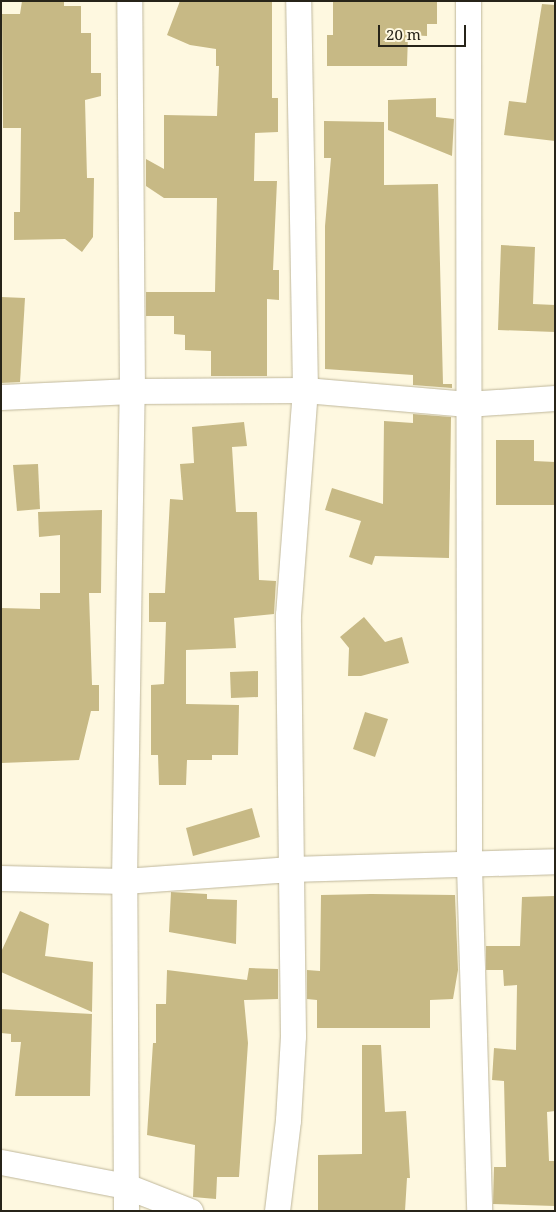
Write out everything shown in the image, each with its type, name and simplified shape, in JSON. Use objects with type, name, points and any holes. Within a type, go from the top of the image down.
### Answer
[{"type":"street","points":[[126,1211],[124,881],[132,391],[129,1]]},
{"type":"street","points":[[277,1211],[288,1120],[294,1036],[288,615],[304,390],[298,1]]},
{"type":"street","points":[[468,1],[469,866],[479,1211]]},
{"type":"street","points":[[1,397],[132,391],[304,390],[467,404],[555,398]]},
{"type":"street","points":[[1,878],[124,881],[291,869],[469,866],[555,862]]},
{"type":"street","points":[[1,1162],[126,1186],[190,1211]]},
{"type":"building","points":[[22,1],[64,1],[64,6],[81,6],[81,33],[91,33],[91,73],[101,73],[101,96],[85,100],[87,178],[94,178],[93,237],[82,252],[65,239],[14,240],[14,212],[20,212],[21,128],[3,128],[2,14],[20,14]]},
{"type":"building","points":[[180,1],[272,1],[272,98],[278,98],[278,132],[255,133],[254,181],[277,181],[273,270],[279,270],[279,300],[267,299],[267,376],[211,376],[211,351],[185,350],[185,335],[174,334],[174,316],[146,316],[146,292],[215,292],[217,198],[164,198],[146,186],[146,159],[164,169],[164,115],[217,116],[219,66],[216,66],[216,49],[190,45],[167,35]]},
{"type":"building","points":[[333,1],[437,1],[437,24],[427,24],[427,36],[408,35],[407,66],[327,66],[327,35],[333,35]]},
{"type":"building","points":[[542,4],[555,5],[555,141],[504,135],[509,101],[526,103]]},
{"type":"building","points":[[436,98],[436,117],[454,119],[452,156],[388,130],[388,100]]},
{"type":"building","points":[[324,121],[384,122],[384,185],[438,184],[443,384],[452,384],[452,388],[413,385],[413,375],[325,369],[325,226],[331,158],[324,158]]},
{"type":"building","points":[[501,245],[535,247],[533,304],[555,305],[555,332],[498,330]]},
{"type":"building","points":[[1,297],[25,298],[20,382],[1,383]]},
{"type":"building","points":[[413,414],[451,417],[449,558],[375,556],[372,565],[349,557],[361,521],[325,510],[332,488],[383,504],[384,421],[413,423]]},
{"type":"building","points":[[244,422],[247,446],[232,447],[236,512],[257,512],[259,580],[276,581],[274,614],[234,618],[236,648],[186,650],[186,704],[239,705],[238,755],[212,755],[212,760],[187,760],[186,785],[159,785],[158,755],[151,755],[151,685],[164,684],[166,622],[149,622],[149,593],[165,593],[170,499],[183,500],[180,464],[194,463],[192,427]]},
{"type":"building","points":[[496,440],[534,440],[534,461],[555,462],[555,505],[496,505]]},
{"type":"building","points":[[38,464],[40,509],[17,511],[13,465]]},
{"type":"building","points":[[102,510],[101,593],[89,593],[92,685],[99,685],[99,711],[91,711],[79,760],[1,763],[1,608],[40,609],[40,593],[60,593],[60,535],[39,537],[38,512]]},
{"type":"building","points":[[364,617],[385,642],[402,637],[409,663],[361,676],[348,676],[349,648],[340,637]]},
{"type":"building","points":[[258,671],[258,697],[231,698],[230,672]]},
{"type":"building","points":[[365,712],[388,719],[375,757],[353,749]]},
{"type":"building","points":[[252,808],[260,837],[193,856],[186,828]]},
{"type":"building","points":[[171,892],[207,894],[207,899],[237,900],[236,944],[169,932]]},
{"type":"building","points":[[321,895],[455,895],[458,970],[453,999],[430,1000],[430,1028],[317,1028],[317,1000],[307,999],[307,970],[320,971]]},
{"type":"building","points":[[555,896],[555,1111],[547,1112],[549,1161],[555,1161],[555,1206],[493,1204],[494,1167],[506,1167],[504,1081],[492,1080],[494,1048],[516,1050],[517,985],[504,986],[503,970],[486,970],[486,946],[520,946],[522,897]]},
{"type":"building","points":[[20,911],[49,924],[45,956],[93,962],[92,1012],[1,972],[1,952]]},
{"type":"building","points":[[249,968],[278,969],[278,999],[244,1000],[248,1043],[239,1177],[217,1177],[216,1199],[193,1197],[195,1145],[147,1135],[153,1043],[156,1043],[156,1004],[166,1004],[167,970],[247,980]]},
{"type":"building","points":[[1,1009],[92,1014],[90,1096],[15,1096],[21,1042],[11,1042],[11,1034],[1,1033]]},
{"type":"building","points":[[362,1045],[381,1045],[385,1112],[406,1111],[410,1178],[407,1178],[405,1211],[318,1211],[318,1155],[362,1154]]}]
